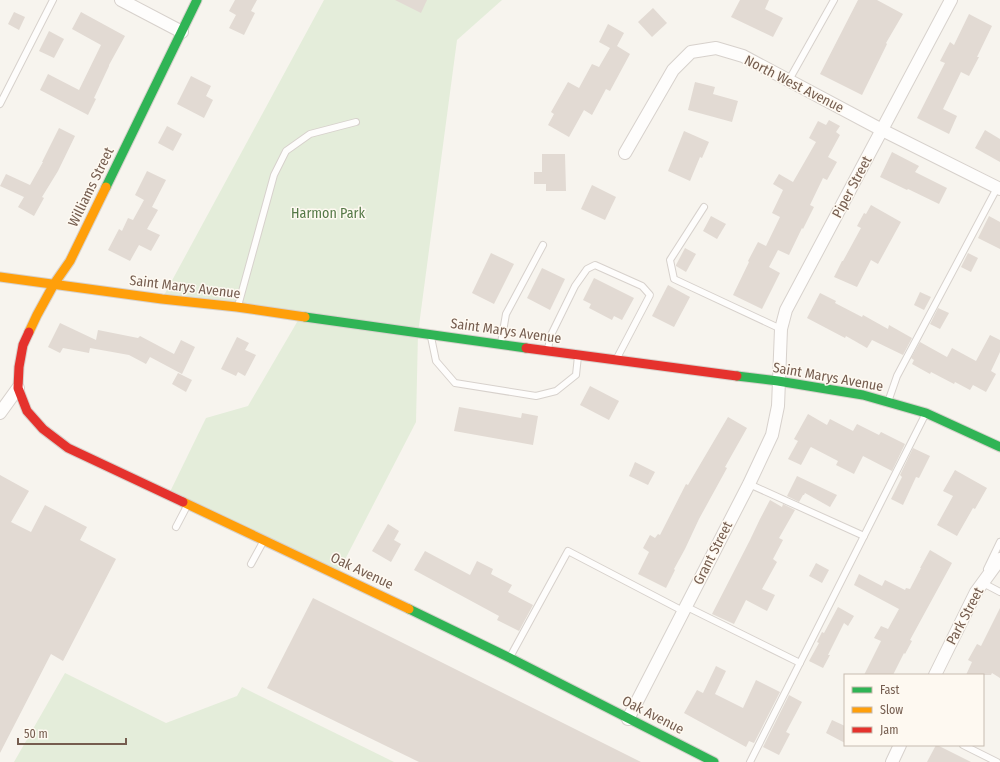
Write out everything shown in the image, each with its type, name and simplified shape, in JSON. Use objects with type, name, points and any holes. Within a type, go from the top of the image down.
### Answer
[{"type":"street","points":[[121,0],[182,32]]},
{"type":"street","name":"Williams Street","points":[[18,388],[19,367],[23,345],[54,284],[70,260],[87,228],[197,0]]},
{"type":"street","name":"Piper Street","points":[[778,382],[781,329],[786,310],[951,0]]},
{"type":"street","name":"North West Avenue","points":[[625,153],[673,70],[691,52],[716,48],[743,56],[882,130],[998,189]]},
{"type":"street","name":"Saint Marys Avenue","points":[[0,277],[501,344],[863,395],[926,413],[1000,447]]},
{"type":"street","name":"Grant Street","points":[[628,718],[749,484],[772,434],[778,406],[778,382]]},
{"type":"street","points":[[0,413],[18,388]]},
{"type":"street","name":"Oak Avenue","points":[[18,388],[27,411],[43,429],[68,448],[510,658],[714,762]]},
{"type":"street","name":"Park Street","points":[[936,674],[980,587],[1000,560]]},
{"type":"street","points":[[892,762],[900,746]]},
{"type":"lane","points":[[0,104],[53,0]]},
{"type":"lane","points":[[789,80],[834,0]]},
{"type":"lane","points":[[237,308],[274,175],[286,151],[310,134],[356,122]]},
{"type":"lane","points":[[887,402],[897,376],[998,189]]},
{"type":"lane","points":[[704,207],[670,260],[674,279],[781,329]]},
{"type":"lane","points":[[501,344],[506,314],[543,245]]},
{"type":"lane","points":[[548,351],[550,337],[575,286],[586,269],[595,265],[642,286],[650,295],[616,360]]},
{"type":"lane","points":[[431,335],[436,361],[455,383],[536,396],[556,391],[576,375],[578,355]]},
{"type":"lane","points":[[750,762],[926,413]]},
{"type":"lane","points":[[749,484],[864,536]]},
{"type":"lane","points":[[176,527],[187,505]]},
{"type":"lane","points":[[251,564],[264,541]]},
{"type":"lane","points":[[1000,542],[980,587],[1000,592]]},
{"type":"lane","points":[[510,658],[568,551],[800,663]]},
{"type":"lane","points":[[965,746],[997,762]]},
{"type":"green space","name":"Harmon Park","points":[[324,0],[502,0],[457,40],[418,333],[416,422],[337,575],[168,496],[206,418],[248,406],[300,317],[162,299]]},
{"type":"green space","points":[[65,673],[166,723],[237,696],[242,687],[394,762],[14,762]]},
{"type":"building","points":[[235,0],[257,0],[251,11],[255,13],[244,35],[229,28],[236,15],[229,11]]},
{"type":"building","points":[[395,0],[427,0],[421,13]]},
{"type":"building","points":[[740,0],[769,0],[765,9],[783,18],[773,37],[731,17]]},
{"type":"building","points":[[858,0],[877,0],[903,14],[886,43],[887,44],[862,95],[820,74]]},
{"type":"building","points":[[653,8],[667,23],[652,37],[638,22]]},
{"type":"building","points":[[14,12],[25,17],[19,30],[8,24]]},
{"type":"building","points":[[81,12],[125,36],[109,65],[88,115],[40,90],[48,74],[79,90],[101,45],[72,29]]},
{"type":"building","points":[[969,14],[992,26],[969,76],[961,72],[943,109],[957,116],[949,134],[917,118],[945,63],[940,61],[950,42],[954,45]]},
{"type":"building","points":[[608,24],[624,33],[617,46],[630,54],[610,91],[606,89],[592,115],[584,110],[569,137],[548,125],[554,114],[551,112],[568,82],[579,88],[592,64],[599,67],[610,48],[599,42]]},
{"type":"building","points":[[49,31],[64,39],[54,58],[39,51]]},
{"type":"building","points":[[191,76],[211,86],[206,96],[213,100],[204,118],[177,104]]},
{"type":"building","points":[[695,82],[715,87],[713,94],[738,101],[732,122],[688,110]]},
{"type":"building","points":[[829,120],[840,126],[836,132],[840,135],[828,157],[837,162],[827,180],[823,178],[810,205],[814,207],[789,255],[778,250],[769,267],[780,273],[762,309],[733,295],[758,242],[766,246],[780,217],[772,213],[783,190],[773,184],[779,174],[793,182],[816,142],[809,138],[818,121],[826,125]]},
{"type":"building","points":[[167,126],[182,134],[173,151],[158,143]]},
{"type":"building","points":[[59,128],[75,136],[58,171],[42,197],[44,198],[34,216],[18,207],[24,197],[0,186],[6,174],[30,185]]},
{"type":"building","points":[[985,130],[1000,139],[1000,162],[975,148]]},
{"type":"building","points":[[684,131],[709,142],[702,158],[700,157],[690,181],[668,171]]},
{"type":"building","points":[[892,152],[919,166],[915,172],[947,188],[939,204],[880,177]]},
{"type":"building","points":[[542,154],[565,154],[566,191],[546,191],[546,184],[534,184],[534,172],[542,172]]},
{"type":"building","points":[[147,171],[166,180],[152,207],[158,210],[147,229],[160,235],[151,251],[139,245],[130,261],[108,250],[119,229],[122,231],[128,218],[133,220],[144,200],[135,195]]},
{"type":"building","points":[[592,185],[616,197],[605,220],[581,209]]},
{"type":"building","points":[[871,205],[901,222],[878,264],[871,260],[857,287],[834,277],[861,228],[857,226],[864,213],[866,214]]},
{"type":"building","points":[[711,216],[726,224],[717,239],[703,231]]},
{"type":"building","points":[[989,216],[1000,222],[1000,249],[978,238]]},
{"type":"building","points":[[685,248],[696,254],[686,272],[676,266]]},
{"type":"building","points":[[491,253],[514,264],[494,304],[472,293]]},
{"type":"building","points":[[968,253],[978,258],[971,272],[961,267]]},
{"type":"building","points":[[542,268],[565,279],[550,310],[527,298]]},
{"type":"building","points":[[594,278],[634,298],[622,320],[614,316],[612,320],[589,308],[591,304],[583,300]]},
{"type":"building","points":[[668,285],[690,297],[674,327],[652,316]]},
{"type":"building","points":[[920,292],[931,297],[924,310],[914,305]]},
{"type":"building","points":[[820,293],[836,301],[835,303],[862,317],[863,315],[888,329],[889,325],[912,338],[903,355],[872,340],[867,348],[846,336],[845,338],[807,318]]},
{"type":"building","points":[[938,308],[949,313],[940,329],[930,324]]},
{"type":"building","points":[[60,323],[96,340],[98,330],[138,338],[140,336],[174,354],[181,340],[195,347],[182,374],[150,357],[146,364],[129,355],[90,348],[89,353],[63,348],[60,353],[48,347]]},
{"type":"building","points":[[990,335],[1000,340],[1000,352],[991,371],[996,374],[986,392],[973,385],[970,390],[955,382],[954,384],[931,372],[930,374],[912,364],[914,360],[911,358],[920,342],[947,357],[952,348],[976,361]]},
{"type":"building","points":[[237,337],[249,343],[245,350],[256,355],[245,376],[238,372],[236,376],[221,369]]},
{"type":"building","points":[[178,373],[192,380],[186,392],[172,384]]},
{"type":"building","points":[[590,386],[619,401],[609,420],[580,405]]},
{"type":"building","points":[[459,407],[521,418],[522,413],[538,416],[533,445],[454,431]]},
{"type":"building","points":[[808,414],[827,425],[830,419],[853,431],[857,424],[879,435],[881,432],[905,444],[892,471],[863,456],[854,474],[836,465],[838,461],[811,447],[801,465],[788,459],[798,441],[794,439]]},
{"type":"building","points":[[728,417],[747,428],[725,467],[727,468],[699,519],[666,588],[638,574],[649,552],[643,548],[650,535],[655,538],[658,534],[660,535],[686,484],[688,485]]},
{"type":"building","points":[[913,448],[930,456],[919,478],[916,477],[903,505],[891,499],[902,477],[900,475]]},
{"type":"building","points":[[635,462],[655,472],[648,485],[629,476]]},
{"type":"building","points":[[955,470],[987,488],[975,509],[973,508],[957,536],[937,525],[953,496],[943,491]]},
{"type":"building","points":[[0,475],[29,491],[11,522],[31,532],[45,505],[87,527],[80,540],[116,559],[63,661],[51,654],[0,753]]},
{"type":"building","points":[[797,476],[837,495],[830,507],[805,493],[799,502],[787,496]]},
{"type":"building","points":[[770,500],[782,507],[783,504],[795,510],[779,538],[783,540],[773,559],[777,562],[762,589],[775,595],[767,611],[746,600],[734,624],[712,614]]},
{"type":"building","points":[[388,524],[399,531],[394,540],[401,544],[391,562],[372,551]]},
{"type":"building","points":[[930,550],[952,563],[910,640],[912,641],[894,674],[864,674],[881,641],[874,638],[881,626],[888,629],[899,609],[854,585],[859,574],[882,586],[885,580],[905,590],[906,588],[910,589]]},
{"type":"building","points":[[425,551],[470,575],[477,561],[493,569],[491,574],[512,585],[508,592],[533,605],[519,631],[497,620],[499,616],[414,570]]},
{"type":"building","points":[[816,563],[829,570],[822,583],[809,576]]},
{"type":"building","points":[[313,598],[641,762],[419,762],[267,688]]},
{"type":"building","points":[[838,607],[854,616],[848,626],[844,623],[823,668],[809,661],[819,643],[817,642],[822,632],[824,633]]},
{"type":"building","points":[[1000,608],[1000,678],[992,673],[991,675],[966,674],[972,662],[968,660],[977,644],[981,646]]},
{"type":"building","points":[[716,666],[726,671],[715,694],[743,708],[756,680],[780,692],[754,743],[749,741],[746,747],[684,713],[697,690],[703,693]]},
{"type":"building","points":[[789,695],[802,702],[786,732],[790,734],[779,755],[763,747]]},
{"type":"building","points":[[832,720],[844,726],[844,742],[826,733]]},
{"type":"building","points":[[935,746],[939,746],[971,762],[927,762]]},
{"type":"traffic: fast","points":[[106,187],[197,0]]},
{"type":"traffic: fast","points":[[305,317],[526,348]]},
{"type":"traffic: fast","points":[[737,376],[863,395],[926,413],[1000,447]]},
{"type":"traffic: fast","points":[[409,609],[510,658],[714,762]]},
{"type":"traffic: slow","points":[[29,332],[54,284],[70,261],[106,187]]},
{"type":"traffic: slow","points":[[0,277],[305,317]]},
{"type":"traffic: slow","points":[[183,502],[409,609]]},
{"type":"traffic: jam","points":[[29,332],[23,345],[19,367],[18,388],[27,411],[43,429],[68,448],[183,502]]},
{"type":"traffic: jam","points":[[526,348],[737,376]]}]
